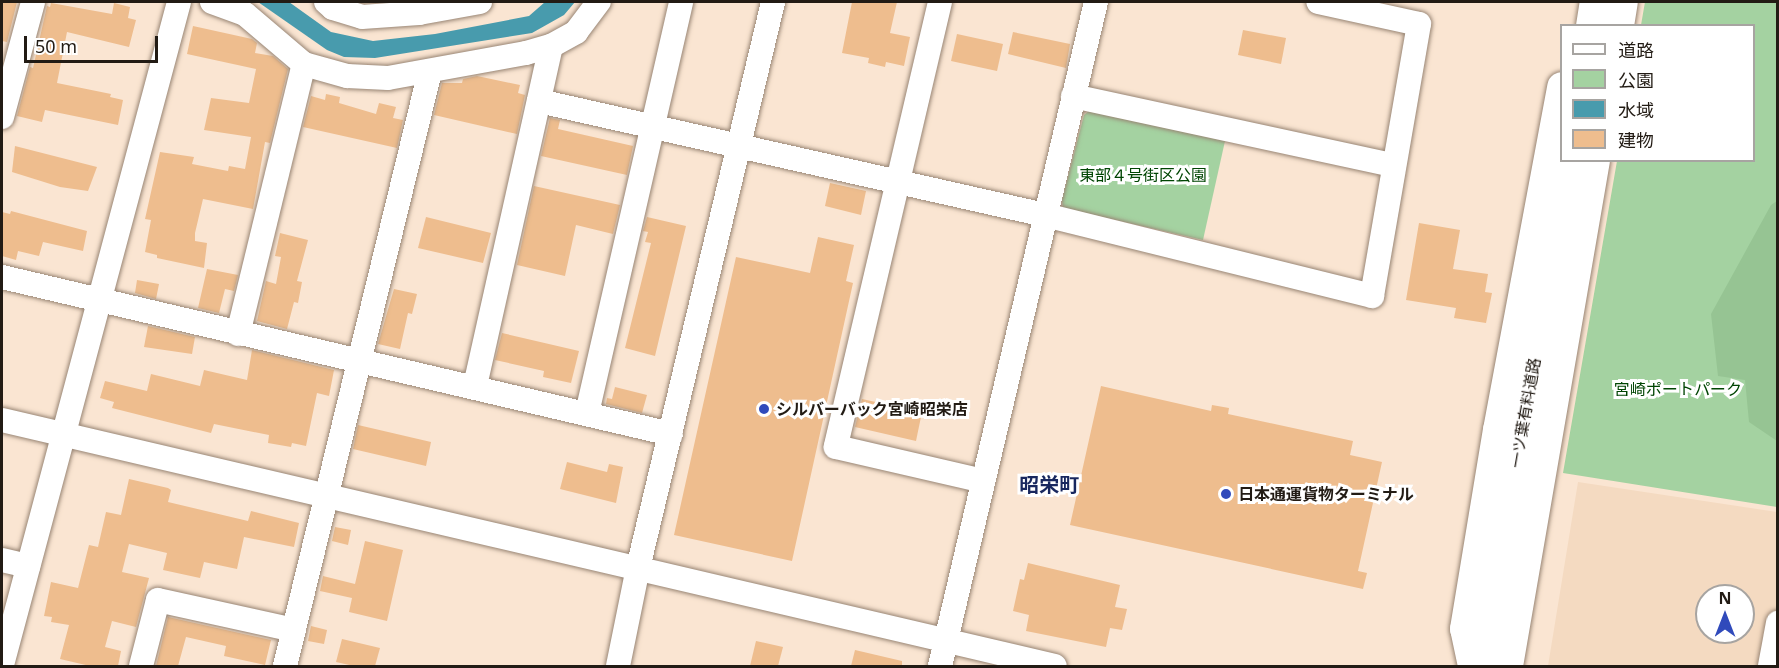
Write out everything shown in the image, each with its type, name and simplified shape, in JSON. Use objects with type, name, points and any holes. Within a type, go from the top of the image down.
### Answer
[{"type":"main road","points":[[1591,24],[1595,2]]},
{"type":"main road","points":[[1619,24],[1623,2]]},
{"type":"main road","points":[[1473,666],[1465,629],[1500,418],[1560,98]]},
{"type":"main road","name":"一ツ葉有料道路","points":[[1481,666],[1569,162]]},
{"type":"main road","name":"一ツ葉有料道路","points":[[1508,666],[1595,162]]},
{"type":"street","points":[[2,117],[33,2]]},
{"type":"street","points":[[2,665],[179,2]]},
{"type":"street","points":[[212,2],[245,14],[304,64],[347,76],[388,78],[551,46],[576,32],[599,2]]},
{"type":"street","points":[[326,2],[333,8],[362,17],[421,7],[480,2]]},
{"type":"street","points":[[587,414],[681,2]]},
{"type":"street","points":[[618,666],[638,568],[773,2]]},
{"type":"street","points":[[940,2],[836,447],[983,481]]},
{"type":"street","points":[[940,666],[1096,2]]},
{"type":"street","points":[[539,101],[739,148],[1045,214],[1371,296],[1419,24],[1318,2]]},
{"type":"street","points":[[475,386],[551,46]]},
{"type":"street","points":[[238,334],[304,64]]},
{"type":"street","points":[[285,666],[430,71]]},
{"type":"street","points":[[1073,96],[1393,165]]},
{"type":"street","points":[[2,277],[238,334],[250,333],[360,362],[475,386],[671,434]]},
{"type":"street","points":[[2,420],[1055,666]]},
{"type":"street","points":[[2,560],[28,566]]},
{"type":"street","points":[[141,666],[158,600],[294,630]]},
{"type":"street","points":[[1770,666],[1778,623]]},
{"type":"shaded area","points":[[1578,482],[1777,512],[1777,666],[1548,666]]},
{"type":"green space","name":"宮崎ポートパーク","points":[[1645,2],[1777,2],[1777,507],[1563,473],[1617,162],[1755,162],[1755,24],[1641,24]]},
{"type":"green space","name":"東部４号街区公園","points":[[1089,111],[1225,141],[1203,240],[1063,208],[1062,200],[1084,115]]},
{"type":"green space","points":[[1777,201],[1777,441],[1749,422],[1745,380],[1718,376],[1711,314],[1771,205]]},
{"type":"water","points":[[258,2],[289,2],[331,32],[373,41],[435,34],[529,16],[545,2],[575,2],[564,15],[532,33],[375,58],[344,57],[327,50]]},
{"type":"building","points":[[2,2],[17,2],[7,42],[2,41]]},
{"type":"building","points":[[852,2],[897,2],[890,33],[910,37],[904,66],[886,62],[885,67],[868,63],[869,58],[842,53]]},
{"type":"building","points":[[51,3],[112,14],[114,3],[130,7],[128,18],[136,20],[129,47],[67,32],[57,83],[111,94],[110,97],[123,100],[118,125],[45,110],[42,122],[17,116],[30,67],[33,68],[47,6],[50,7]]},
{"type":"building","points":[[193,26],[252,39],[257,43],[255,53],[273,56],[288,69],[270,143],[265,142],[253,209],[203,199],[195,241],[207,243],[204,268],[157,258],[157,255],[145,252],[151,220],[145,219],[160,152],[194,157],[192,164],[228,171],[229,166],[245,169],[251,137],[204,130],[211,98],[249,103],[256,69],[187,54]]},
{"type":"building","points":[[1243,30],[1286,38],[1281,64],[1238,55]]},
{"type":"building","points":[[1013,32],[1070,44],[1066,68],[1008,54]]},
{"type":"building","points":[[957,34],[1003,44],[997,71],[951,61]]},
{"type":"building","points":[[477,76],[520,85],[518,93],[525,95],[517,134],[434,115],[442,83],[462,83],[463,79]]},
{"type":"building","points":[[326,94],[340,97],[339,103],[376,114],[379,103],[396,107],[393,118],[403,120],[397,148],[303,127],[311,96],[325,100]]},
{"type":"building","points":[[550,118],[560,120],[558,129],[633,146],[627,175],[541,156]]},
{"type":"building","points":[[15,146],[97,167],[88,191],[60,187],[12,172]]},
{"type":"building","points":[[830,183],[866,191],[861,215],[825,206]]},
{"type":"building","points":[[534,186],[620,205],[613,234],[576,225],[565,276],[517,265]]},
{"type":"building","points":[[11,211],[87,231],[83,251],[43,242],[39,256],[18,251],[16,260],[2,256],[2,212],[10,214]]},
{"type":"building","points":[[426,217],[491,233],[483,263],[418,248]]},
{"type":"building","points":[[647,217],[686,226],[655,356],[625,348],[651,243],[645,242],[648,232],[643,231]]},
{"type":"building","points":[[1419,223],[1460,230],[1453,269],[1488,274],[1485,292],[1492,293],[1486,323],[1454,318],[1456,308],[1406,300]]},
{"type":"building","points":[[280,233],[308,240],[297,281],[302,282],[298,303],[294,302],[287,329],[257,321],[266,281],[276,284],[281,257],[275,256]]},
{"type":"building","name":"シルバーバック宮崎昭栄店","points":[[818,237],[854,245],[846,281],[853,283],[792,561],[674,535],[736,257],[810,273]]},
{"type":"building","points":[[207,269],[238,275],[234,291],[225,289],[219,313],[198,308]]},
{"type":"building","points":[[137,280],[159,284],[156,299],[135,293]]},
{"type":"building","points":[[394,289],[417,294],[412,314],[408,313],[400,349],[378,344]]},
{"type":"building","points":[[148,326],[195,337],[192,354],[144,347]]},
{"type":"building","points":[[502,333],[579,351],[571,383],[543,377],[544,371],[495,360]]},
{"type":"building","points":[[252,350],[334,370],[329,396],[317,393],[306,446],[292,443],[291,447],[268,443],[269,435],[214,424],[211,433],[112,408],[114,402],[100,398],[105,381],[147,391],[151,374],[200,386],[204,370],[247,380]]},
{"type":"building","name":"日本通運貨物ターミナル","points":[[1101,386],[1211,411],[1212,405],[1229,408],[1228,414],[1353,441],[1350,455],[1382,462],[1358,571],[1367,573],[1363,589],[1070,525]]},
{"type":"building","points":[[615,387],[647,395],[642,413],[606,404],[607,398],[612,399]]},
{"type":"building","points":[[862,399],[922,412],[916,441],[855,427]]},
{"type":"building","points":[[358,425],[431,442],[426,466],[353,449]]},
{"type":"building","points":[[567,462],[607,472],[609,464],[623,467],[616,503],[560,489]]},
{"type":"building","points":[[129,479],[168,488],[171,490],[168,502],[248,521],[251,511],[299,523],[294,547],[244,537],[237,569],[204,562],[200,578],[163,570],[167,553],[129,544],[122,572],[149,578],[136,627],[112,621],[105,647],[121,651],[118,666],[90,666],[60,659],[69,625],[51,622],[52,617],[44,616],[51,582],[78,588],[89,545],[98,547],[106,512],[121,515]]},
{"type":"building","points":[[335,527],[351,530],[348,545],[332,541]]},
{"type":"building","points":[[365,541],[403,550],[387,621],[349,612],[352,598],[320,591],[323,576],[355,584]]},
{"type":"building","points":[[1028,563],[1120,585],[1115,607],[1127,609],[1122,630],[1110,628],[1106,647],[1026,631],[1029,615],[1013,611],[1020,579],[1024,580]]},
{"type":"building","points":[[168,617],[271,640],[265,665],[224,656],[226,646],[186,637],[178,666],[156,666]]},
{"type":"building","points":[[311,626],[327,630],[324,644],[308,641]]},
{"type":"building","points":[[342,639],[380,648],[375,666],[354,666],[336,662]]},
{"type":"building","points":[[756,641],[783,647],[778,666],[750,666]]},
{"type":"building","points":[[855,650],[902,661],[902,666],[851,666]]},
{"type":"place","name":"シルバーバック宮崎昭栄店","points":[[764,409]]},
{"type":"place","name":"日本通運貨物ターミナル","points":[[1226,494]]},
{"type":"district","name":"昭栄町","points":[[1049,484]]}]
